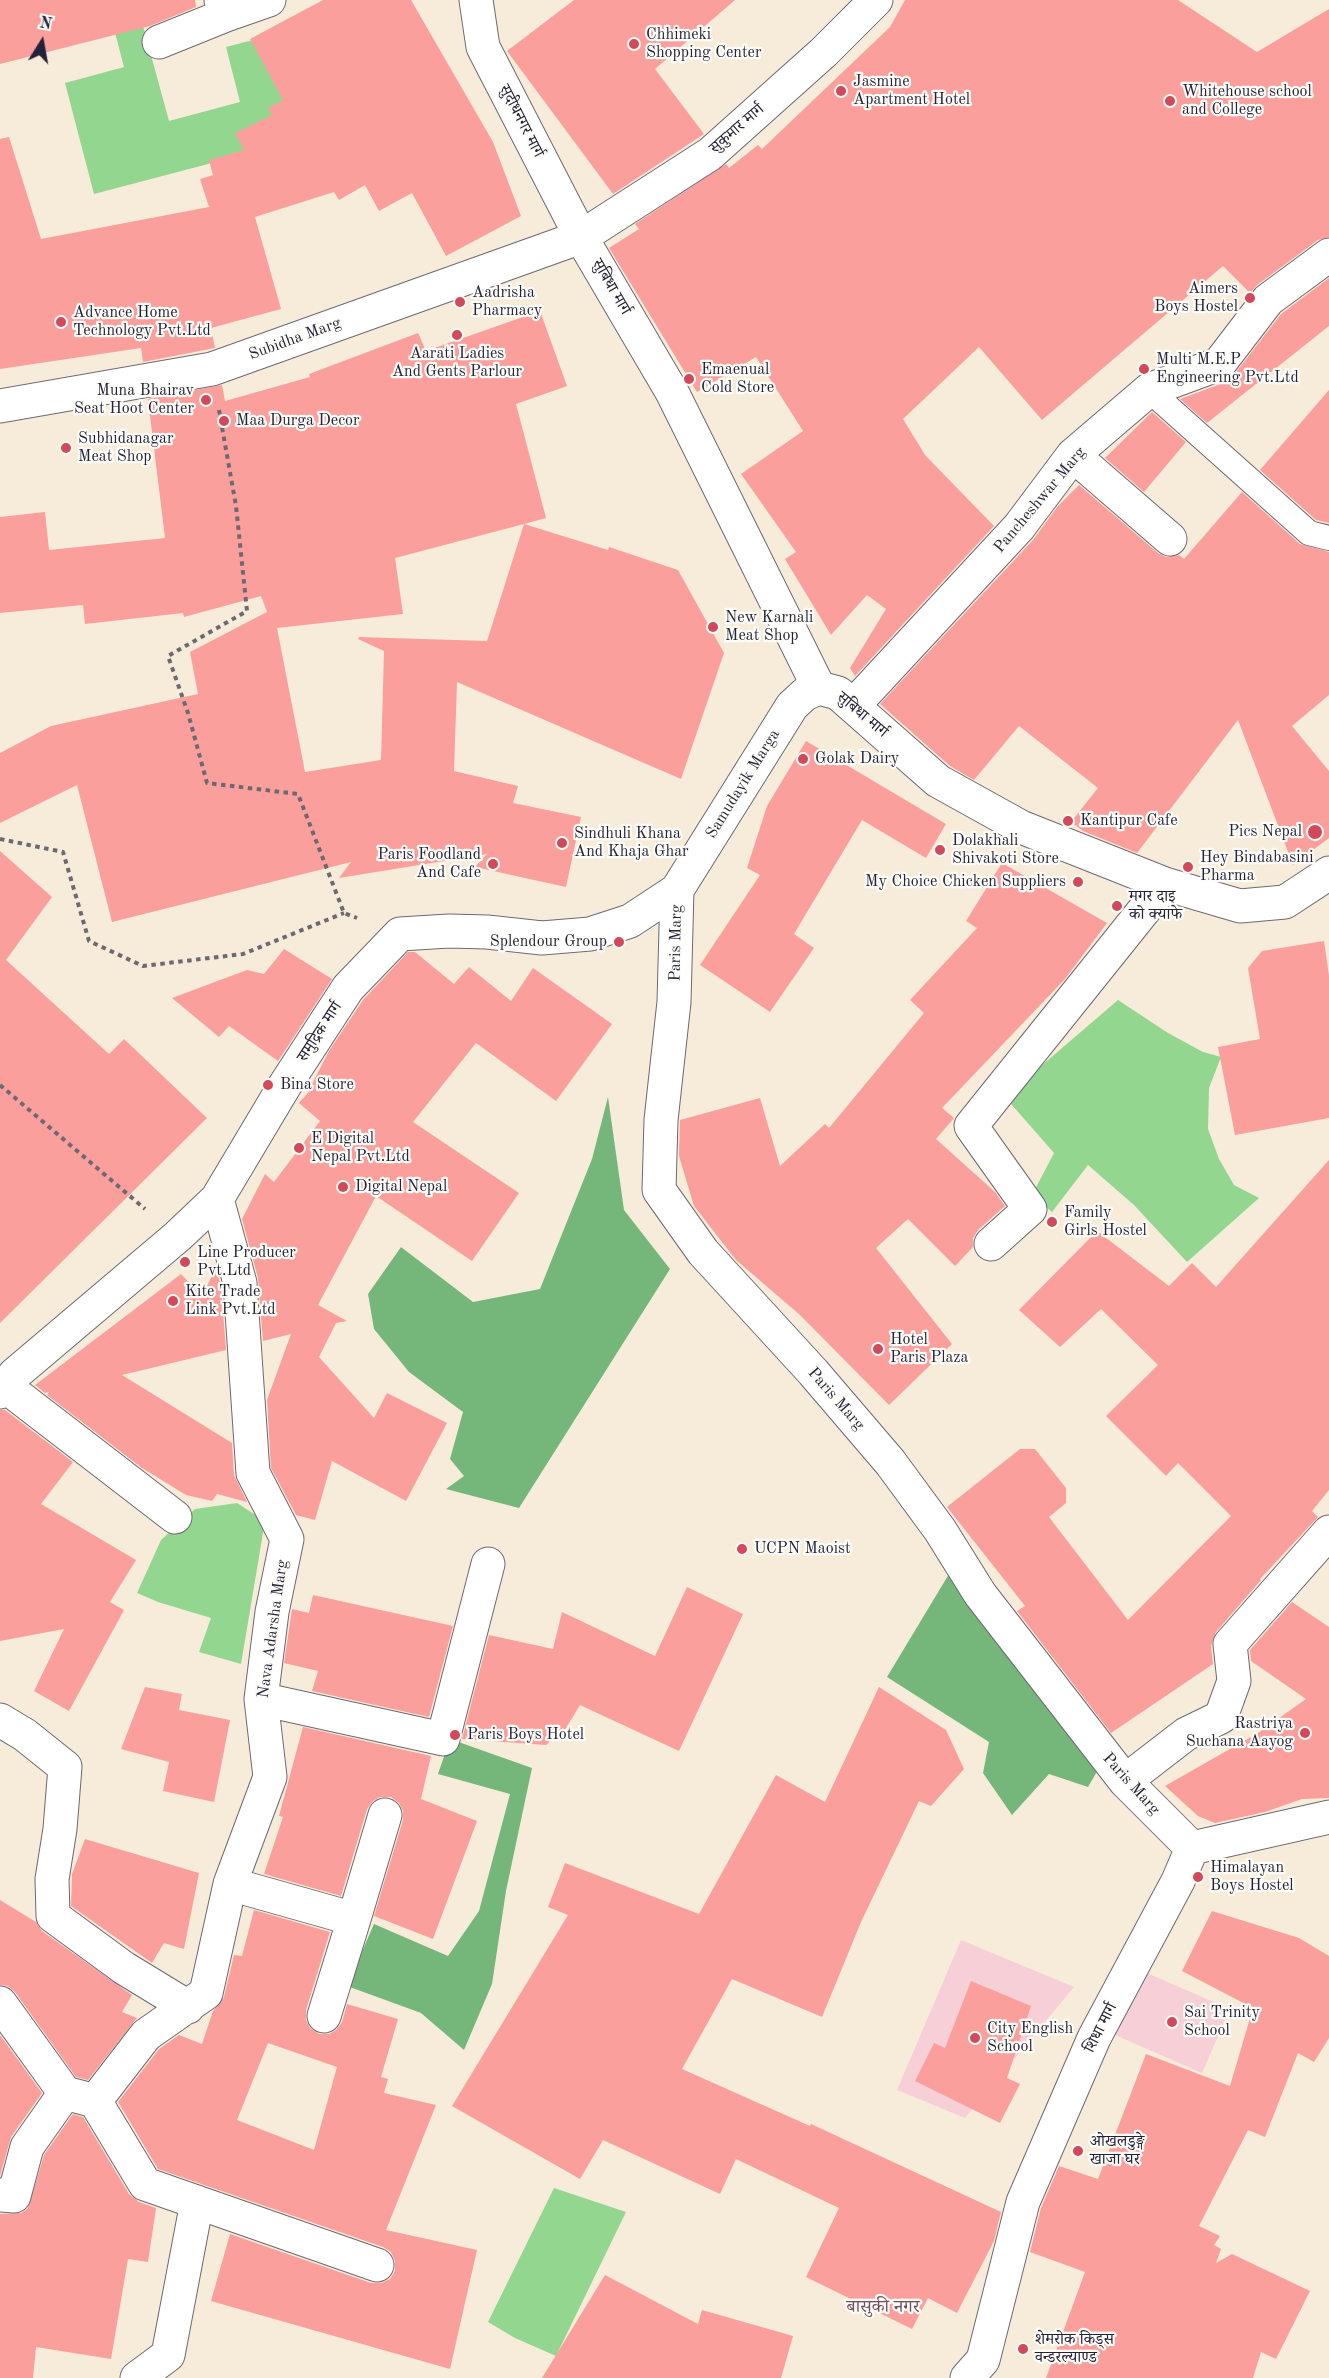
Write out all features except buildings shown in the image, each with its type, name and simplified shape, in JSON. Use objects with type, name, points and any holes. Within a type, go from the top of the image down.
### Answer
[{"type":"street","points":[[159,42],[224,7],[269,0]]},
{"type":"street","name":"सुदीधनगर मार्ग","points":[[476,0],[483,47],[581,237]]},
{"type":"street","name":"सुकुमार मार्ग","points":[[581,237],[710,154],[824,52],[876,0]]},
{"type":"street","name":"Subidha Marg","points":[[0,406],[212,369],[581,237]]},
{"type":"street","name":"सुबिधा मार्ग","points":[[581,237],[677,402],[819,688],[838,693],[938,781],[1022,827],[1165,884],[1240,906],[1285,902],[1329,873]]},
{"type":"street","name":"Pancheshwar Marg","points":[[853,706],[1019,527],[1073,455],[1149,390],[1219,364],[1268,300],[1329,255]]},
{"type":"street","points":[[1073,455],[1170,539]]},
{"type":"street","name":"Samudayik Marga","points":[[677,890],[792,706],[805,694],[819,688]]},
{"type":"street","points":[[991,1244],[1030,1209],[971,1126],[1165,884]]},
{"type":"street","points":[[400,934],[449,931],[487,932],[542,938],[590,934],[630,921],[677,890]]},
{"type":"street","name":"Paris Marg","points":[[677,890],[674,1002],[661,1120],[659,1190],[703,1252],[813,1372],[890,1462],[940,1530],[980,1594],[1125,1781],[1192,1848]]},
{"type":"street","name":"समुद्रिक मार्ग","points":[[2,1389],[15,1374],[178,1236],[217,1199],[285,1085],[348,988],[400,934]]},
{"type":"street","name":"Nava Adarsha Marg","points":[[0,2195],[14,2196],[27,2147],[146,2036],[206,1993],[230,1884],[270,1777],[261,1699],[272,1612],[287,1539],[253,1473],[240,1283],[217,1199]]},
{"type":"street","points":[[2,1389],[175,1517]]},
{"type":"street","points":[[1125,1781],[1186,1734],[1221,1717],[1234,1681],[1230,1644],[1329,1532]]},
{"type":"street","points":[[261,1699],[443,1739],[488,1564]]},
{"type":"street","points":[[0,1720],[25,1735],[65,1767],[60,1829],[52,1879],[53,1916],[124,1968],[188,2007]]},
{"type":"street","points":[[324,2016],[385,1815]]},
{"type":"street","points":[[1192,1848],[1329,1816]]},
{"type":"street","name":"शिधा मार्ग","points":[[967,2378],[983,2360],[1023,2202],[1094,2038],[1178,1881],[1192,1848]]},
{"type":"street","points":[[230,1884],[354,1919]]},
{"type":"street","points":[[0,2003],[80,2097],[145,2184],[376,2265]]},
{"type":"street","points":[[137,2378],[168,2355],[197,2202]]},
{"type":"lane","points":[[1149,390],[1309,532],[1329,538]]},
{"type":"path","points":[[212,369],[236,506],[247,611],[168,656],[188,712],[207,783],[298,794],[344,914]]},
{"type":"path","points":[[0,839],[63,852],[89,941],[143,966],[243,954],[344,914],[400,934]]},
{"type":"path","points":[[0,1085],[178,1236]]},
{"type":"shaded area","name":"City English School","points":[[961,1940],[1074,1987],[965,2118],[897,2090]]},
{"type":"shaded area","name":"Sai Trinity School","points":[[1142,1971],[1230,2009],[1202,2073],[1115,2035]]},
{"type":"green space","points":[[142,22],[169,121],[240,102],[226,47],[276,34],[303,139],[94,194],[65,83],[124,67],[114,29]]},
{"type":"green space","points":[[1118,1000],[1168,1033],[1203,1052],[1221,1057],[1209,1088],[1208,1129],[1219,1159],[1234,1185],[1259,1198],[1187,1262],[1134,1205],[1088,1165],[1052,1212],[1032,1195],[1054,1153],[1005,1097]]},
{"type":"green space","points":[[608,1097],[624,1210],[670,1269],[519,1508],[446,1489],[464,1476],[450,1459],[463,1412],[409,1372],[374,1329],[368,1294],[401,1247],[473,1302],[540,1289],[592,1159]]},
{"type":"green space","points":[[237,1503],[265,1521],[241,1664],[199,1652],[211,1618],[158,1602],[137,1593],[161,1540],[195,1509]]},
{"type":"green space","points":[[949,1574],[1099,1768],[1088,1787],[1049,1774],[1012,1815],[983,1773],[989,1742],[887,1677]]},
{"type":"green space","points":[[450,1739],[532,1768],[506,1891],[492,1984],[464,2050],[421,2013],[347,1986],[374,1924],[448,1956],[479,1911],[510,1794],[438,1774]]},
{"type":"green space","points":[[554,2188],[626,2212],[556,2356],[515,2338],[488,2322]]},
{"type":"place","name":"Chhimeki Shopping Center","points":[[634,44]]},
{"type":"place","name":"Jasmine Apartment Hotel","points":[[841,91]]},
{"type":"place","name":"Whitehouse school and College","points":[[1170,101]]},
{"type":"place","name":"Aimers Boys Hostel","points":[[1250,298]]},
{"type":"place","name":"Aadrisha Pharmacy","points":[[460,302]]},
{"type":"place","name":"Advance Home Technology Pvt.Ltd","points":[[61,322]]},
{"type":"place","name":"Aarati Ladies And Gents Parlour","points":[[457,335]]},
{"type":"place","name":"Multi M.E.P Engineering Pvt.Ltd","points":[[1144,369]]},
{"type":"place","name":"Emaenual Cold Store","points":[[689,379]]},
{"type":"place","name":"Muna Bhairav Seat Hoot Center","points":[[206,400]]},
{"type":"place","name":"Maa Durga Decor","points":[[224,421]]},
{"type":"place","name":"Subhidanagar Meat Shop","points":[[66,448]]},
{"type":"place","name":"New Karnali Meat Shop","points":[[713,627]]},
{"type":"place","name":"Golak Dairy","points":[[803,759]]},
{"type":"place","name":"Kantipur Cafe","points":[[1068,821]]},
{"type":"place","name":"Pics Nepal","points":[[1315,832]]},
{"type":"place","name":"Sindhuli Khana And Khaja Ghar","points":[[562,843]]},
{"type":"place","name":"Dolakhali Shivakoti Store","points":[[940,850]]},
{"type":"place","name":"Paris Foodland And Cafe","points":[[493,864]]},
{"type":"place","name":"Hey Bindabasini Pharma","points":[[1188,867]]},
{"type":"place","name":"My Choice Chicken Suppliers","points":[[1078,882]]},
{"type":"place","name":"मगर दाइ को क्याफे","points":[[1117,906]]},
{"type":"place","name":"Splendour Group","points":[[619,942]]},
{"type":"place","name":"Bina Store","points":[[268,1085]]},
{"type":"place","name":"E Digital Nepal Pvt.Ltd","points":[[299,1148]]},
{"type":"place","name":"Digital Nepal","points":[[343,1187]]},
{"type":"place","name":"Family Girls Hostel","points":[[1052,1222]]},
{"type":"place","name":"Line Producer Pvt.Ltd","points":[[185,1262]]},
{"type":"place","name":"Kite Trade Link Pvt.Ltd","points":[[173,1301]]},
{"type":"place","name":"Hotel Paris Plaza","points":[[878,1349]]},
{"type":"place","name":"UCPN Maoist","points":[[742,1549]]},
{"type":"place","name":"Rastriya Suchana Aayog","points":[[1305,1733]]},
{"type":"place","name":"Paris Boys Hotel","points":[[455,1735]]},
{"type":"place","name":"Himalayan Boys Hostel","points":[[1198,1877]]},
{"type":"place","name":"Sai Trinity School","points":[[1172,2022]]},
{"type":"place","name":"City English School","points":[[975,2038]]},
{"type":"place","name":"ओखलडुङ्गे खाजा घर","points":[[1078,2151]]},
{"type":"place","name":"शेमरोक किड्स वन्डरल्याण्ड","points":[[1023,2349]]},
{"type":"district","name":"बासुकी नगर","points":[[883,2307]]}]
